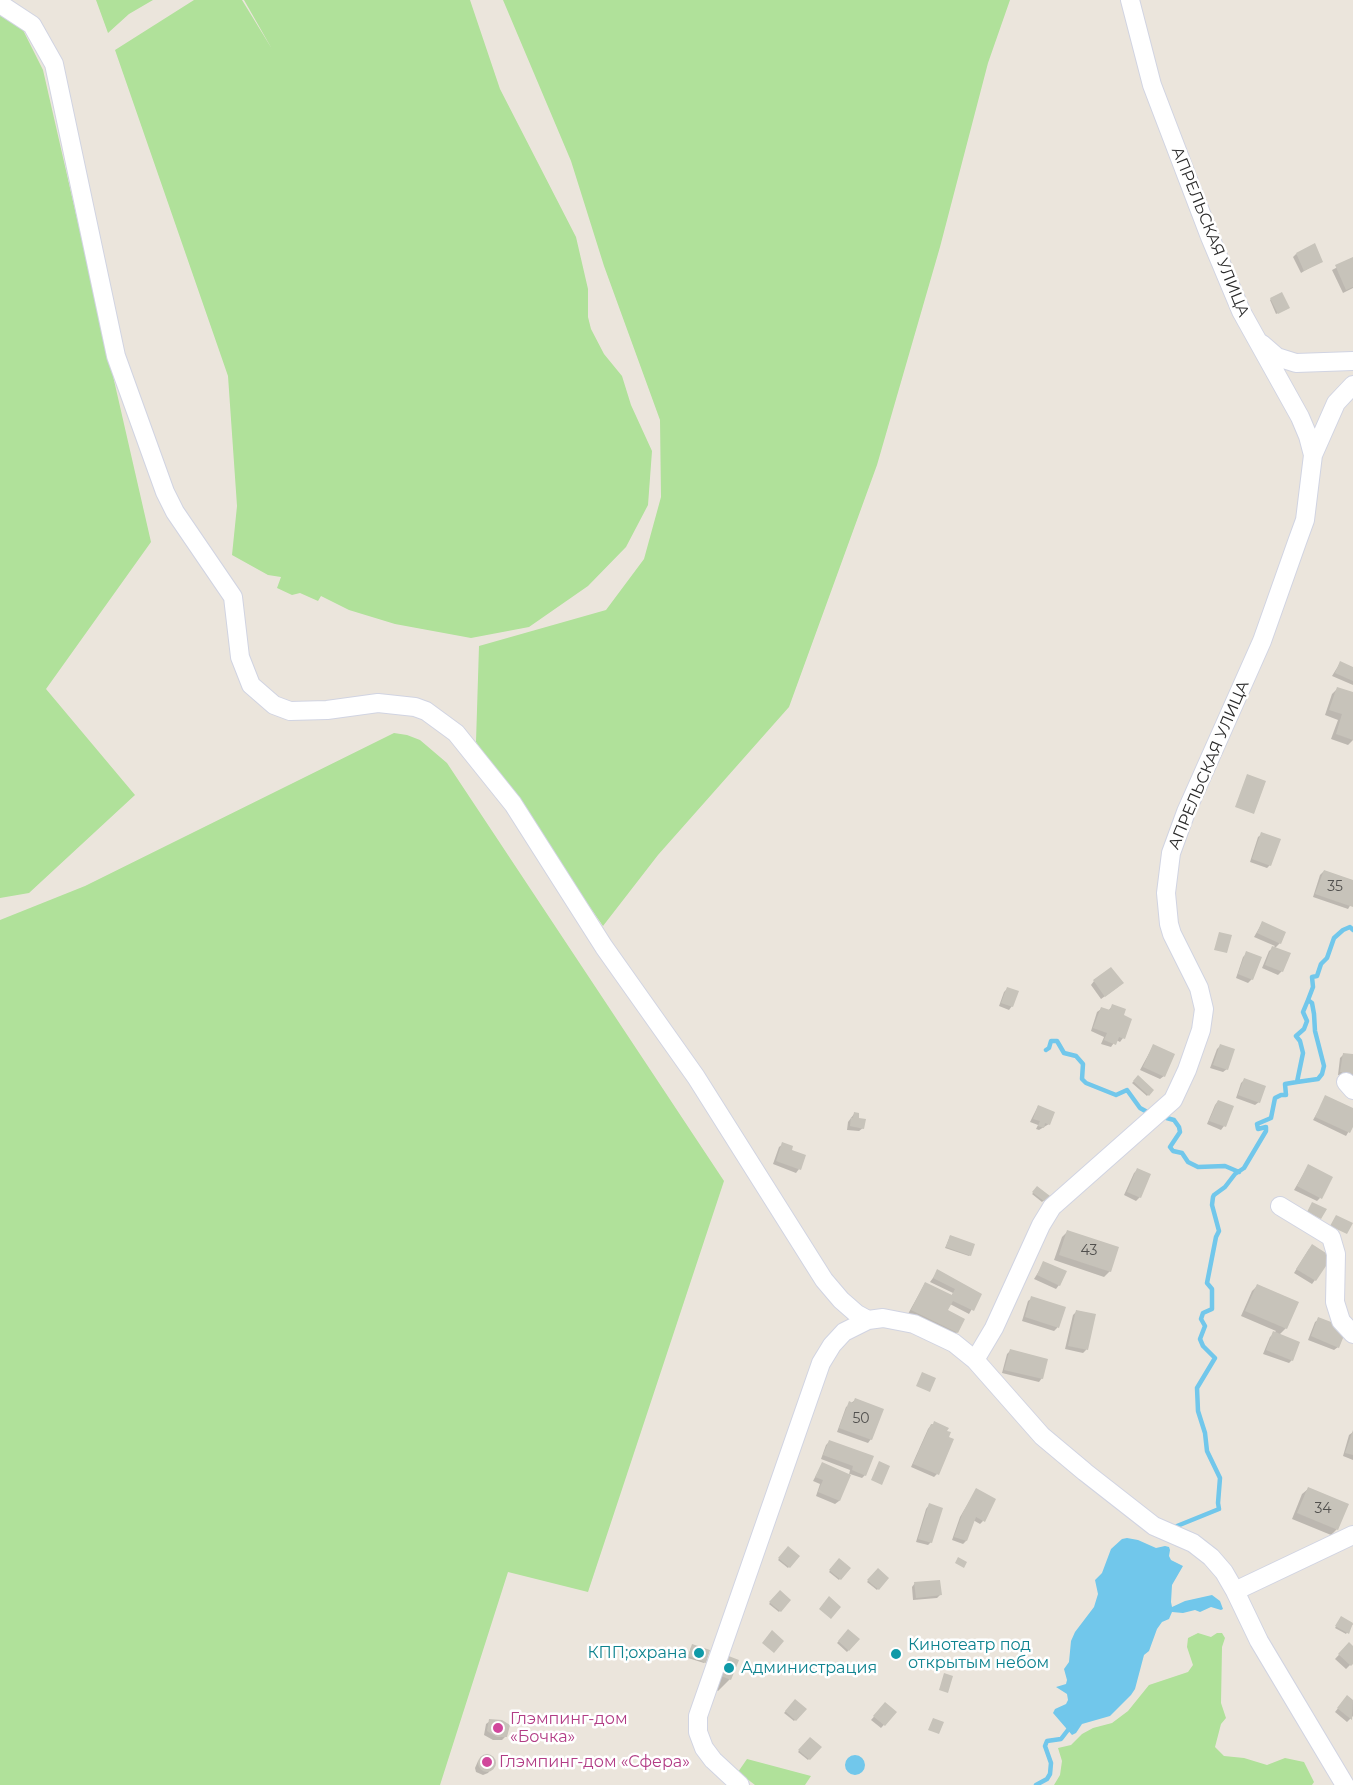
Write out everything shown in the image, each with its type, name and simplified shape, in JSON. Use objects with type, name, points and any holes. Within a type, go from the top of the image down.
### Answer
[{"type":"street","name":"АПРЕЛЬСКАЯ УЛИЦА","points":[[1130,0],[1144,56],[1164,118],[1221,266],[1253,334],[1300,417],[1313,455]]},
{"type":"street","points":[[0,4],[32,25],[54,64],[116,357],[165,492],[175,512],[233,597],[240,657],[250,685],[274,705],[290,711],[327,710],[378,704],[415,707],[426,711],[456,733],[513,804],[604,946],[696,1077],[824,1280],[841,1300],[868,1320]]},
{"type":"street","points":[[1253,334],[1277,357],[1285,361],[1308,363],[1353,361]]},
{"type":"street","name":"АПРЕЛЬСКАЯ УЛИЦА","points":[[975,1360],[994,1328],[1041,1225],[1052,1208],[1173,1100],[1187,1070],[1201,1030],[1204,1009],[1199,987],[1169,924],[1166,893],[1171,853],[1186,812],[1262,641],[1305,520],[1313,455],[1336,403],[1353,385]]},
{"type":"street","points":[[1280,1206],[1331,1237],[1336,1254],[1335,1302],[1341,1321],[1353,1334]]},
{"type":"street","points":[[740,1785],[708,1754],[700,1739],[698,1716],[821,1363],[832,1345],[844,1332],[868,1320],[883,1318],[922,1326],[954,1344],[975,1360],[1042,1436],[1085,1472],[1154,1526],[1193,1543],[1218,1564],[1235,1591],[1259,1641],[1345,1785]]},
{"type":"street","points":[[1235,1591],[1353,1535]]},
{"type":"green space","points":[[96,0],[153,0],[129,14],[108,33]]},
{"type":"green space","points":[[194,0],[242,0],[272,49],[244,0],[470,0],[500,89],[576,237],[588,289],[588,317],[591,329],[604,354],[622,376],[631,405],[652,451],[648,505],[626,547],[588,586],[529,627],[471,638],[395,624],[349,610],[321,596],[318,601],[300,593],[292,595],[277,588],[281,577],[268,575],[232,555],[237,506],[228,376],[115,50]]},
{"type":"green space","points":[[503,0],[1010,0],[988,63],[940,247],[877,465],[789,707],[658,855],[603,926],[476,742],[479,646],[606,610],[644,559],[661,497],[660,420],[604,266],[571,161]]},
{"type":"green space","points":[[0,16],[18,20],[43,70],[151,542],[46,689],[135,795],[29,893],[0,898]]},
{"type":"green space","points":[[394,733],[420,740],[447,763],[724,1181],[588,1592],[508,1572],[440,1785],[0,1785],[0,920],[85,886]]},
{"type":"green space","points":[[1198,1633],[1211,1637],[1222,1633],[1225,1638],[1222,1647],[1221,1703],[1226,1718],[1221,1724],[1215,1747],[1224,1756],[1244,1758],[1267,1765],[1285,1758],[1304,1762],[1314,1782],[1312,1785],[1054,1785],[1060,1775],[1062,1761],[1058,1748],[1071,1745],[1082,1734],[1093,1728],[1112,1723],[1128,1711],[1149,1685],[1188,1672],[1193,1665],[1187,1647],[1188,1638]]},
{"type":"green space","points":[[747,1759],[811,1776],[805,1785],[755,1785],[738,1772]]},
{"type":"water","points":[[1127,1538],[1156,1548],[1169,1547],[1171,1560],[1183,1566],[1172,1585],[1172,1607],[1185,1601],[1212,1595],[1220,1601],[1223,1609],[1211,1607],[1200,1612],[1195,1610],[1183,1613],[1172,1612],[1169,1619],[1162,1622],[1157,1629],[1149,1651],[1144,1655],[1135,1689],[1131,1695],[1110,1716],[1082,1724],[1072,1735],[1053,1713],[1068,1700],[1067,1694],[1056,1687],[1066,1684],[1064,1669],[1069,1662],[1071,1641],[1094,1607],[1098,1594],[1095,1580],[1102,1573],[1111,1549],[1122,1539]]},
{"type":"water","points":[[855,1755],[862,1758],[865,1765],[862,1772],[855,1775],[848,1772],[845,1765],[848,1758]]},
{"type":"building","points":[[1315,243],[1323,262],[1304,271],[1296,253]]},
{"type":"building","points":[[1353,257],[1353,287],[1346,290],[1335,265]]},
{"type":"building","points":[[1282,292],[1290,308],[1278,314],[1270,298]]},
{"type":"building","points":[[1340,661],[1353,667],[1353,681],[1335,673]]},
{"type":"building","points":[[1337,687],[1353,692],[1353,740],[1336,734],[1342,714],[1329,710]]},
{"type":"building","points":[[1247,774],[1266,781],[1254,814],[1235,807]]},
{"type":"building","points":[[1261,832],[1281,839],[1271,866],[1252,859]]},
{"type":"building","points":[[1324,870],[1353,880],[1353,907],[1315,894]]},
{"type":"building","points":[[1262,921],[1286,932],[1281,944],[1257,933]]},
{"type":"building","points":[[1219,932],[1232,935],[1227,953],[1214,950]]},
{"type":"building","points":[[1272,946],[1291,953],[1283,972],[1265,965]]},
{"type":"building","points":[[1246,951],[1262,957],[1253,980],[1238,974]]},
{"type":"building","points":[[1111,967],[1124,983],[1105,997],[1093,980]]},
{"type":"building","points":[[1007,987],[1019,991],[1013,1007],[1001,1003]]},
{"type":"building","points":[[1112,1004],[1126,1009],[1124,1015],[1132,1019],[1125,1039],[1119,1037],[1116,1045],[1104,1040],[1107,1033],[1093,1028],[1101,1007],[1110,1010]]},
{"type":"building","points":[[1153,1044],[1175,1054],[1165,1077],[1143,1067]]},
{"type":"building","points":[[1220,1044],[1235,1049],[1228,1070],[1213,1065]]},
{"type":"building","points":[[1343,1053],[1353,1054],[1353,1074],[1340,1072]]},
{"type":"building","points":[[1138,1075],[1154,1090],[1149,1096],[1133,1081]]},
{"type":"building","points":[[1244,1078],[1266,1086],[1260,1103],[1238,1095]]},
{"type":"building","points":[[1325,1095],[1353,1108],[1353,1127],[1350,1133],[1315,1117]]},
{"type":"building","points":[[1218,1100],[1234,1106],[1226,1127],[1209,1121]]},
{"type":"building","points":[[1038,1105],[1055,1112],[1050,1125],[1045,1123],[1044,1128],[1038,1126],[1040,1121],[1033,1119]]},
{"type":"building","points":[[854,1112],[859,1113],[859,1118],[866,1119],[864,1129],[850,1126]]},
{"type":"building","points":[[782,1142],[793,1146],[792,1150],[806,1155],[801,1170],[776,1161]]},
{"type":"building","points":[[1308,1164],[1333,1177],[1322,1199],[1297,1186]]},
{"type":"building","points":[[1137,1168],[1151,1174],[1141,1198],[1127,1192]]},
{"type":"building","points":[[1037,1186],[1050,1196],[1045,1202],[1032,1192]]},
{"type":"building","points":[[1312,1202],[1327,1209],[1321,1219],[1307,1212]]},
{"type":"building","points":[[1336,1215],[1353,1223],[1347,1234],[1330,1226]]},
{"type":"building","points":[[1067,1230],[1119,1247],[1111,1272],[1059,1255]]},
{"type":"building","points":[[950,1235],[975,1244],[971,1256],[946,1247]]},
{"type":"building","points":[[1312,1244],[1332,1257],[1316,1281],[1296,1269]]},
{"type":"building","points":[[1043,1261],[1067,1271],[1060,1286],[1037,1275]]},
{"type":"building","points":[[937,1269],[982,1294],[974,1311],[953,1301],[948,1310],[965,1319],[958,1333],[911,1310],[925,1282],[952,1295],[955,1289],[933,1278]]},
{"type":"building","points":[[1257,1284],[1299,1302],[1287,1329],[1245,1311]]},
{"type":"building","points":[[1031,1296],[1066,1307],[1059,1328],[1025,1317]]},
{"type":"building","points":[[1076,1310],[1096,1314],[1088,1350],[1068,1346]]},
{"type":"building","points":[[1318,1317],[1347,1328],[1339,1348],[1311,1336]]},
{"type":"building","points":[[1273,1331],[1300,1342],[1293,1361],[1266,1350]]},
{"type":"building","points":[[1010,1349],[1048,1359],[1043,1379],[1004,1370]]},
{"type":"building","points":[[922,1372],[936,1378],[930,1392],[916,1386]]},
{"type":"building","points":[[855,1398],[884,1409],[872,1440],[839,1428],[849,1401],[853,1403]]},
{"type":"building","points":[[934,1421],[949,1428],[947,1431],[951,1432],[949,1437],[954,1439],[939,1475],[913,1464]]},
{"type":"building","points":[[1353,1430],[1353,1455],[1345,1453]]},
{"type":"building","points":[[829,1440],[874,1456],[866,1476],[852,1470],[853,1466],[823,1455]]},
{"type":"building","points":[[879,1461],[890,1466],[882,1485],[871,1480]]},
{"type":"building","points":[[822,1462],[851,1475],[840,1501],[818,1492],[823,1480],[815,1477]]},
{"type":"building","points":[[1308,1487],[1349,1504],[1338,1530],[1297,1513]]},
{"type":"building","points":[[976,1488],[996,1499],[985,1522],[976,1517],[967,1541],[954,1537],[963,1512]]},
{"type":"building","points":[[929,1503],[943,1508],[932,1543],[918,1539]]},
{"type":"building","points":[[788,1546],[800,1556],[790,1568],[778,1558]]},
{"type":"building","points":[[958,1557],[967,1562],[964,1568],[955,1563]]},
{"type":"building","points":[[839,1558],[851,1568],[841,1580],[829,1570]]},
{"type":"building","points":[[878,1568],[889,1578],[879,1590],[867,1580]]},
{"type":"building","points":[[940,1580],[942,1595],[916,1598],[914,1582]]},
{"type":"building","points":[[780,1590],[791,1600],[781,1612],[769,1602]]},
{"type":"building","points":[[829,1596],[841,1607],[831,1619],[819,1609]]},
{"type":"building","points":[[1341,1616],[1353,1623],[1349,1634],[1335,1626]]},
{"type":"building","points":[[848,1629],[860,1639],[849,1651],[838,1641]]},
{"type":"building","points":[[772,1630],[784,1641],[774,1653],[762,1643]]},
{"type":"building","points":[[1349,1642],[1353,1646],[1351,1666],[1338,1654]]},
{"type":"building","name":"КПП;охрана","points":[[692,1644],[710,1650],[706,1663],[688,1656]]},
{"type":"building","name":"Администрация","points":[[726,1655],[739,1660],[731,1680],[719,1675]]},
{"type":"building","points":[[944,1673],[953,1676],[948,1693],[939,1690]]},
{"type":"building","points":[[1347,1695],[1353,1700],[1352,1720],[1337,1708]]},
{"type":"building","points":[[795,1699],[807,1709],[796,1721],[785,1711]]},
{"type":"building","points":[[885,1702],[897,1712],[885,1726],[873,1716]]},
{"type":"building","points":[[933,1718],[944,1722],[939,1734],[928,1730]]},
{"type":"building","name":"Глэмпинг-дом «Бочка»","points":[[489,1719],[502,1720],[510,1725],[507,1737],[497,1737],[487,1731]]},
{"type":"building","points":[[810,1737],[822,1747],[810,1760],[798,1750]]},
{"type":"building","name":"Глэмпинг-дом «Сфера»","points":[[483,1754],[491,1754],[496,1759],[494,1770],[483,1772],[478,1767],[478,1759]]},
{"type":"waterway","points":[[1297,1082],[1318,1079],[1324,1066],[1315,1031],[1312,1003],[1308,1000],[1313,987],[1312,977],[1317,976],[1334,938],[1350,927],[1353,930]]},
{"type":"waterway","points":[[1177,1526],[1219,1509],[1220,1478],[1207,1451],[1205,1433],[1198,1411],[1197,1388],[1215,1358],[1203,1346],[1200,1339],[1205,1326],[1201,1319],[1203,1313],[1212,1309],[1212,1289],[1207,1283],[1219,1231],[1212,1205],[1213,1197],[1244,1168],[1266,1131],[1266,1127],[1258,1129],[1257,1124],[1271,1118],[1275,1098],[1286,1095],[1285,1084],[1297,1082],[1303,1053],[1296,1036],[1304,1029],[1307,1021],[1303,1012],[1308,1000]]},
{"type":"waterway","points":[[1046,1050],[1051,1041],[1057,1041],[1064,1053],[1076,1056],[1083,1064],[1082,1079],[1086,1083],[1116,1095],[1127,1090],[1140,1108],[1149,1113]]},
{"type":"waterway","points":[[1163,1117],[1174,1120],[1179,1127],[1180,1132],[1170,1147],[1173,1151],[1182,1153],[1188,1162],[1198,1167],[1225,1166],[1239,1172]]},
{"type":"waterway","points":[[1036,1785],[1047,1779],[1050,1774],[1051,1763],[1045,1746],[1047,1741],[1061,1739],[1071,1726]]},
{"type":"place","name":"КПП;охрана","points":[[699,1653]]},
{"type":"place","name":"Кинотеатр под открытым небом","points":[[896,1654]]},
{"type":"place","name":"Администрация","points":[[729,1668]]},
{"type":"place","name":"Глэмпинг-дом «Бочка»","points":[[498,1728]]},
{"type":"place","name":"Глэмпинг-дом «Сфера»","points":[[487,1762]]}]
